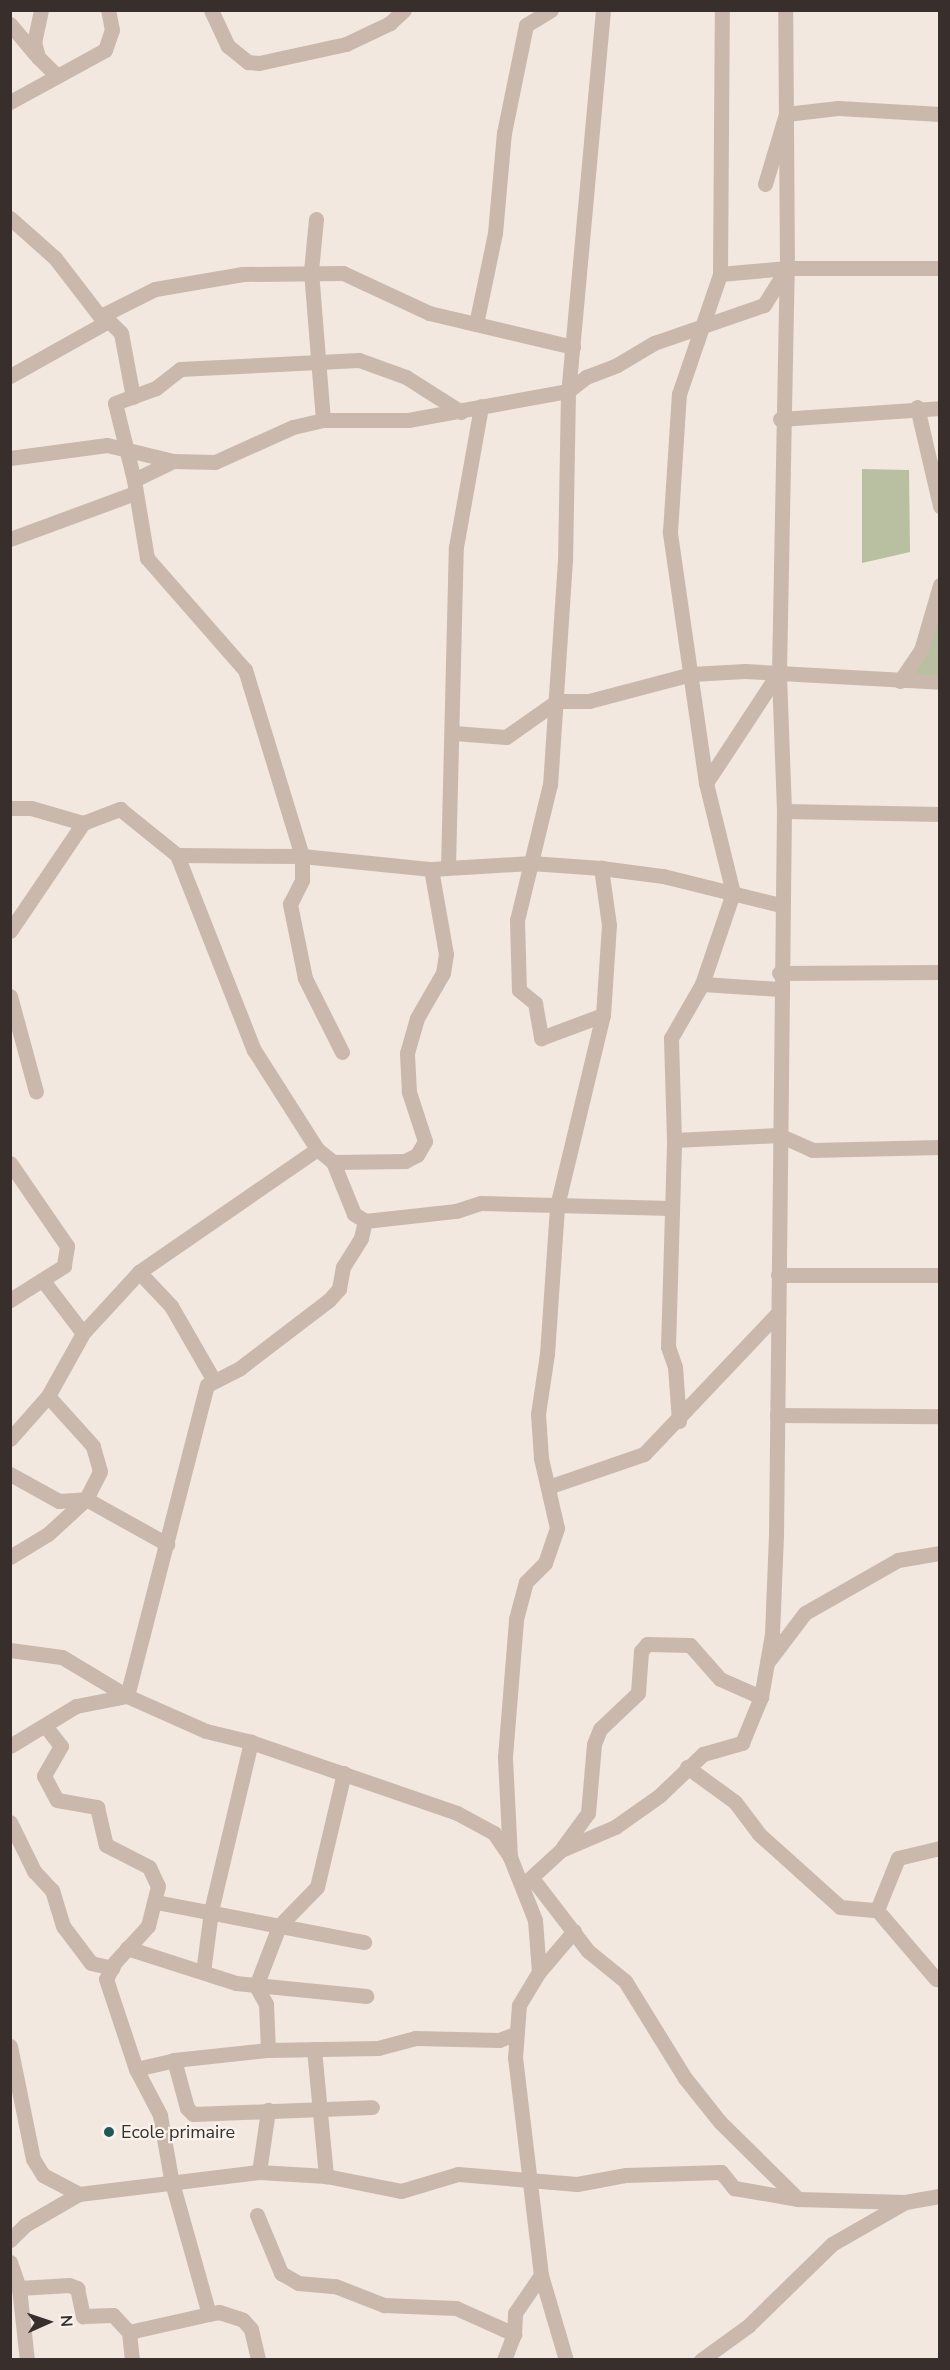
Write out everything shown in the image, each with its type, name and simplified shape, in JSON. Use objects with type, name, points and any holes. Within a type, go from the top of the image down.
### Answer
[{"type":"street","points":[[38,57],[34,42],[41,10]]},
{"type":"street","points":[[10,102],[105,50],[112,30],[108,10]]},
{"type":"street","points":[[211,10],[228,46],[239,57],[259,63],[346,44],[404,10]]},
{"type":"street","points":[[476,324],[495,233],[504,133],[526,25],[551,10]]},
{"type":"street","points":[[603,10],[568,391],[557,701],[550,784],[517,920],[519,990],[535,1003],[541,1038],[603,1015]]},
{"type":"street","points":[[679,1420],[675,1367],[668,1347],[674,1140],[671,1038],[702,984],[733,893],[706,783],[670,532],[679,394],[720,274],[722,10]]},
{"type":"street","points":[[561,1850],[615,1827],[659,1796],[703,1754],[742,1743],[761,1697],[767,1663],[774,1603],[779,981],[784,811],[779,672],[780,419],[787,268],[785,10]]},
{"type":"street","points":[[10,24],[56,75]]},
{"type":"street","points":[[786,114],[838,108],[939,114]]},
{"type":"street","points":[[765,184],[786,114]]},
{"type":"street","points":[[10,218],[55,258],[104,319],[121,333],[133,397]]},
{"type":"street","points":[[316,219],[311,271],[316,360],[323,420]]},
{"type":"street","points":[[720,274],[787,268],[939,268]]},
{"type":"street","points":[[10,458],[77,445],[126,447],[173,461],[215,462],[293,427],[323,420],[408,420],[568,391],[586,377],[703,324],[764,305],[787,268]]},
{"type":"street","points":[[10,376],[155,289],[243,274],[311,271],[343,273],[429,313],[476,324],[518,338],[573,347]]},
{"type":"street","points":[[342,1052],[305,978],[290,904],[302,880],[302,856],[245,670],[147,558],[135,486],[115,403],[156,388],[180,369],[316,360],[359,360],[406,376],[461,412]]},
{"type":"street","points":[[448,867],[454,733],[456,547],[481,406]]},
{"type":"street","points":[[780,419],[917,407],[939,408]]},
{"type":"street","points":[[917,407],[939,506]]},
{"type":"street","points":[[10,539],[135,486],[173,461]]},
{"type":"street","points":[[900,681],[921,650],[939,585]]},
{"type":"street","points":[[706,783],[779,672]]},
{"type":"street","points":[[454,733],[506,737],[557,701],[589,701],[691,674],[779,672],[939,682]]},
{"type":"street","points":[[10,808],[32,808],[83,822],[120,809],[177,855],[254,1050],[317,1149],[333,1162],[354,1214],[365,1221],[456,1211],[482,1203],[671,1208]]},
{"type":"street","points":[[784,811],[939,814]]},
{"type":"street","points":[[10,931],[83,822]]},
{"type":"street","points":[[177,855],[302,856],[430,869],[531,863],[601,868],[663,876],[780,905]]},
{"type":"street","points":[[510,1857],[505,1756],[509,1682],[526,1582],[545,1563],[557,1528],[551,1486],[541,1458],[538,1414],[547,1354],[557,1206],[603,1015],[609,925],[601,868]]},
{"type":"street","points":[[333,1162],[405,1161],[417,1155],[425,1141],[410,1092],[407,1053],[417,1018],[443,973],[446,954],[430,869]]},
{"type":"street","points":[[702,984],[939,972]]},
{"type":"street","points":[[10,996],[36,1092]]},
{"type":"street","points":[[674,1140],[779,1135],[812,1150],[939,1147]]},
{"type":"street","points":[[10,1438],[48,1396],[82,1333],[139,1272],[317,1149]]},
{"type":"street","points":[[10,1163],[67,1246],[64,1266],[44,1282],[10,1300]]},
{"type":"street","points":[[127,1696],[167,1544],[201,1401],[213,1379],[240,1368],[329,1300],[339,1289],[343,1267],[361,1238],[365,1221]]},
{"type":"street","points":[[139,1272],[171,1306],[213,1379]]},
{"type":"street","points":[[778,1275],[939,1275]]},
{"type":"street","points":[[44,1282],[82,1333]]},
{"type":"street","points":[[551,1486],[644,1454],[679,1420],[777,1313]]},
{"type":"street","points":[[10,1557],[48,1534],[86,1499],[100,1472],[98,1456],[48,1396]]},
{"type":"street","points":[[777,1415],[939,1416]]},
{"type":"street","points":[[10,1474],[59,1501],[86,1499],[167,1544]]},
{"type":"street","points":[[767,1663],[805,1613],[898,1560],[939,1553]]},
{"type":"street","points":[[528,1881],[561,1850],[588,1813],[594,1744],[600,1729],[638,1693],[641,1651],[647,1644],[690,1644],[720,1679],[761,1697]]},
{"type":"street","points":[[10,1650],[62,1657],[127,1696],[206,1731],[251,1742],[457,1813],[494,1833],[528,1881],[574,1931],[588,1951],[626,1982],[685,2078],[720,2122],[798,2199]]},
{"type":"street","points":[[10,1746],[46,1727],[76,1706],[127,1696]]},
{"type":"street","points":[[46,1727],[62,1746],[44,1776],[57,1800],[97,1807],[106,1845],[149,1867],[158,1886],[156,1902],[148,1926],[127,1948],[106,1979],[136,2069],[160,2115],[171,2179],[209,2314]]},
{"type":"street","points":[[203,1972],[211,1911],[251,1742]]},
{"type":"street","points":[[687,1767],[735,1802],[759,1834],[840,1907],[877,1910],[936,1978]]},
{"type":"street","points":[[256,1986],[279,1926],[317,1887],[344,1773]]},
{"type":"street","points":[[10,1822],[34,1871],[52,1890],[63,1926],[91,1963],[112,1968]]},
{"type":"street","points":[[877,1910],[898,1858],[939,1848]]},
{"type":"street","points":[[528,1881],[535,1920],[538,1972]]},
{"type":"street","points":[[156,1902],[364,1942]]},
{"type":"street","points":[[566,2360],[541,2275],[528,2179],[515,2034],[519,2005],[538,1972],[574,1931]]},
{"type":"street","points":[[127,1948],[256,1986],[366,1996]]},
{"type":"street","points":[[256,1986],[266,2004],[268,2050]]},
{"type":"street","points":[[136,2069],[174,2060],[268,2050],[378,2048],[415,2038],[499,2040],[515,2034]]},
{"type":"street","points":[[10,2046],[33,2159],[44,2175],[79,2194]]},
{"type":"street","points":[[314,2049],[318,2109],[325,2138],[326,2176]]},
{"type":"street","points":[[174,2060],[187,2108],[193,2114],[372,2107]]},
{"type":"street","points":[[259,2172],[268,2110]]},
{"type":"street","points":[[10,2240],[25,2225],[79,2194],[171,2179],[259,2172],[326,2176],[401,2191],[458,2175],[576,2184],[626,2175],[721,2172],[734,2188],[798,2199],[905,2202],[939,2196]]},
{"type":"street","points":[[701,2360],[748,2326],[832,2244],[905,2202]]},
{"type":"street","points":[[256,2215],[281,2272],[298,2283],[335,2286],[384,2305],[456,2308],[514,2334]]},
{"type":"street","points":[[10,2262],[19,2288],[27,2360]]},
{"type":"street","points":[[504,2360],[514,2334],[515,2313],[541,2275]]},
{"type":"street","points":[[19,2288],[69,2284],[77,2288],[83,2316],[113,2315],[129,2332],[132,2360]]},
{"type":"street","points":[[129,2332],[219,2312],[243,2320],[251,2329],[258,2360]]},
{"type":"green space","points":[[862,469],[909,470],[910,552],[862,563]]},
{"type":"green space","points":[[939,595],[939,679],[906,678]]},
{"type":"place","name":"Ecole primaire","points":[[109,2132]]}]
